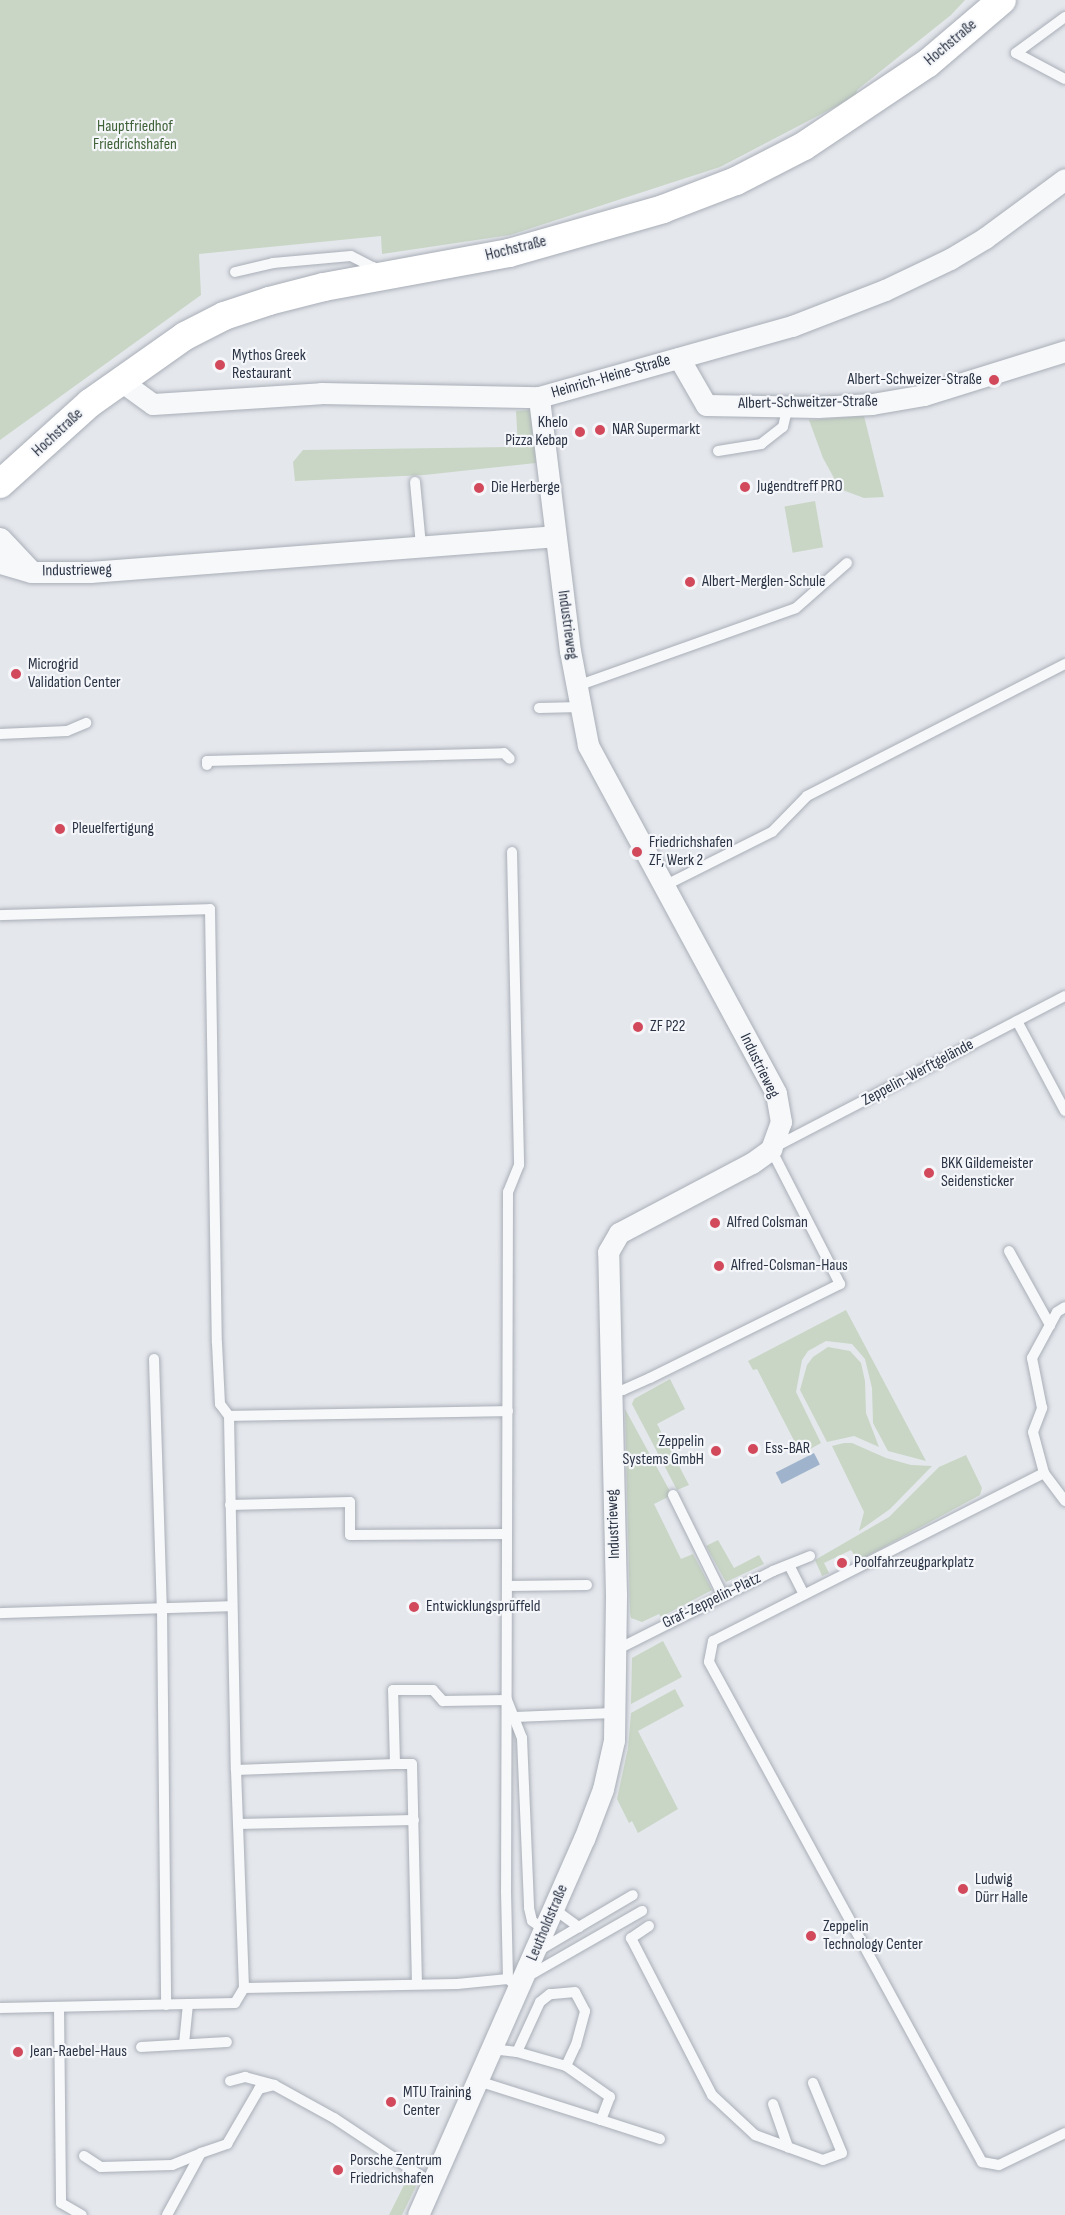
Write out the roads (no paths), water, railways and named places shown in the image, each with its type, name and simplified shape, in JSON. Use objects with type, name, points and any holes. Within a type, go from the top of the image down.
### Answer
[{"type":"main road","name":"Hochstraße","points":[[0,484],[22,467],[74,416],[185,336],[224,316],[269,301],[374,277],[509,253],[663,209],[736,181],[804,146],[928,63],[1002,0]]},
{"type":"main road","name":"Hochstraße","points":[[0,508],[12,491],[22,467]]},
{"type":"street","name":"Heinrich-Heine-Straße","points":[[121,381],[153,404],[321,393],[539,397],[792,326],[885,290],[950,259],[985,238],[1065,179]]},
{"type":"street","name":"Albert-Schweitzer-Straße","points":[[679,358],[706,405],[788,406],[872,404],[924,395],[1065,351]]},
{"type":"street","name":"Industrieweg","points":[[539,397],[554,536],[588,745],[776,1094],[781,1122],[771,1149],[752,1163],[619,1233],[608,1252],[616,1650]]},
{"type":"street","name":"Industrieweg","points":[[0,563],[32,572],[90,572],[554,536]]},
{"type":"street","name":"Industrieweg","points":[[0,538],[32,572]]},
{"type":"street","name":"Leutholdstraße","points":[[418,2215],[492,2049],[517,1982],[536,1952],[603,1789],[614,1740],[616,1650]]},
{"type":"lane","points":[[1065,17],[1016,53],[1065,79]]},
{"type":"lane","points":[[235,272],[273,263],[351,256],[373,267],[374,277]]},
{"type":"lane","points":[[718,451],[761,444],[783,427],[788,406]]},
{"type":"lane","points":[[416,482],[421,546]]},
{"type":"lane","points":[[577,686],[796,608],[847,563]]},
{"type":"lane","points":[[664,886],[772,832],[807,796],[1065,664]]},
{"type":"lane","points":[[539,708],[581,707]]},
{"type":"lane","points":[[0,734],[67,731],[87,723]]},
{"type":"lane","points":[[207,765],[207,761],[504,753],[510,759]]},
{"type":"lane","points":[[512,852],[519,1165],[508,1192],[507,1700],[517,1982]]},
{"type":"lane","points":[[0,915],[210,904],[217,1343],[220,1404],[229,1416],[236,1770],[244,1988],[235,2003],[0,2008]]},
{"type":"lane","name":"Zeppelin-Werftgelände","points":[[771,1149],[1065,996]]},
{"type":"lane","points":[[1017,1021],[1065,1111]]},
{"type":"lane","points":[[610,1392],[623,1390],[650,1378],[840,1284],[771,1149]]},
{"type":"lane","points":[[1009,1251],[1050,1325]]},
{"type":"lane","points":[[1065,1307],[1057,1312],[1032,1358],[1042,1408],[1033,1432],[1044,1473],[1065,1502]]},
{"type":"lane","points":[[154,1359],[162,1609],[166,2005]]},
{"type":"lane","points":[[229,1416],[508,1411]]},
{"type":"lane","points":[[1044,1473],[713,1641],[709,1662],[982,2162],[999,2164],[1065,2133]]},
{"type":"lane","points":[[674,1495],[723,1596]]},
{"type":"lane","points":[[230,1505],[350,1502],[350,1535],[507,1534]]},
{"type":"lane","name":"Graf-Zeppelin-Platz","points":[[616,1650],[723,1596],[810,1557]]},
{"type":"lane","points":[[789,1565],[804,1594]]},
{"type":"lane","points":[[507,1586],[587,1585]]},
{"type":"lane","points":[[0,1613],[232,1606]]},
{"type":"lane","points":[[395,1764],[393,1690],[433,1689],[443,1701],[507,1700]]},
{"type":"lane","points":[[507,1700],[522,1738],[529,1908],[532,1921],[545,1930]]},
{"type":"lane","points":[[514,1717],[614,1713]]},
{"type":"lane","points":[[236,1770],[412,1764],[417,1984]]},
{"type":"lane","points":[[238,1824],[414,1820]]},
{"type":"lane","points":[[536,1952],[633,1895]]},
{"type":"lane","points":[[554,1909],[579,1927]]},
{"type":"lane","points":[[244,1988],[517,1982],[642,1911]]},
{"type":"lane","points":[[649,1926],[630,1938],[712,2095],[755,2135],[823,2160],[842,2153],[813,2083]]},
{"type":"lane","points":[[517,2052],[540,2002],[550,1994],[575,1992],[585,2011],[576,2045],[566,2066]]},
{"type":"lane","points":[[184,2044],[188,2004]]},
{"type":"lane","points":[[59,2007],[61,2203],[82,2215]]},
{"type":"lane","points":[[141,2047],[226,2042]]},
{"type":"lane","points":[[492,2049],[517,2052],[566,2066],[610,2097],[601,2120]]},
{"type":"lane","points":[[230,2081],[245,2077],[274,2085],[334,2118],[432,2183]]},
{"type":"lane","points":[[478,2081],[660,2139]]},
{"type":"lane","points":[[84,2157],[101,2167],[172,2165],[227,2144],[259,2089],[274,2085]]},
{"type":"lane","points":[[773,2104],[788,2147]]},
{"type":"lane","points":[[167,2215],[201,2153]]},
{"type":"water","points":[[814,1453],[820,1465],[782,1484],[776,1473]]},
{"type":"place","name":"Mythos Greek Restaurant","points":[[220,365]]},
{"type":"place","name":"Albert-Schweizer-Straße","points":[[994,380]]},
{"type":"place","name":"NAR Supermarkt","points":[[600,430]]},
{"type":"place","name":"Khelo Pizza Kebap","points":[[580,432]]},
{"type":"place","name":"Jugendtreff PRO","points":[[745,487]]},
{"type":"place","name":"Die Herberge","points":[[479,488]]},
{"type":"place","name":"Albert-Merglen-Schule","points":[[690,582]]},
{"type":"place","name":"Microgrid Validation Center","points":[[16,674]]},
{"type":"place","name":"Pleuelfertigung","points":[[60,829]]},
{"type":"place","name":"Friedrichshafen ZF, Werk 2","points":[[637,852]]},
{"type":"place","name":"ZF P22","points":[[638,1027]]},
{"type":"place","name":"BKK Gildemeister Seidensticker","points":[[929,1173]]},
{"type":"place","name":"Alfred Colsman","points":[[715,1223]]},
{"type":"place","name":"Alfred-Colsman-Haus","points":[[719,1266]]},
{"type":"place","name":"Ess-BAR","points":[[753,1449]]},
{"type":"place","name":"Zeppelin Systems GmbH","points":[[716,1451]]},
{"type":"place","name":"Poolfahrzeugparkplatz","points":[[842,1563]]},
{"type":"place","name":"Entwicklungsprüffeld","points":[[414,1607]]},
{"type":"place","name":"Ludwig Dürr Halle","points":[[963,1889]]},
{"type":"place","name":"Zeppelin Technology Center","points":[[811,1936]]},
{"type":"place","name":"Jean-Raebel-Haus","points":[[18,2052]]},
{"type":"place","name":"MTU Training Center","points":[[391,2102]]},
{"type":"place","name":"Porsche Zentrum Friedrichshafen","points":[[338,2170]]},
{"type":"park label","name":"Hauptfriedhof Friedrichshafen","points":[[135,136]]}]
